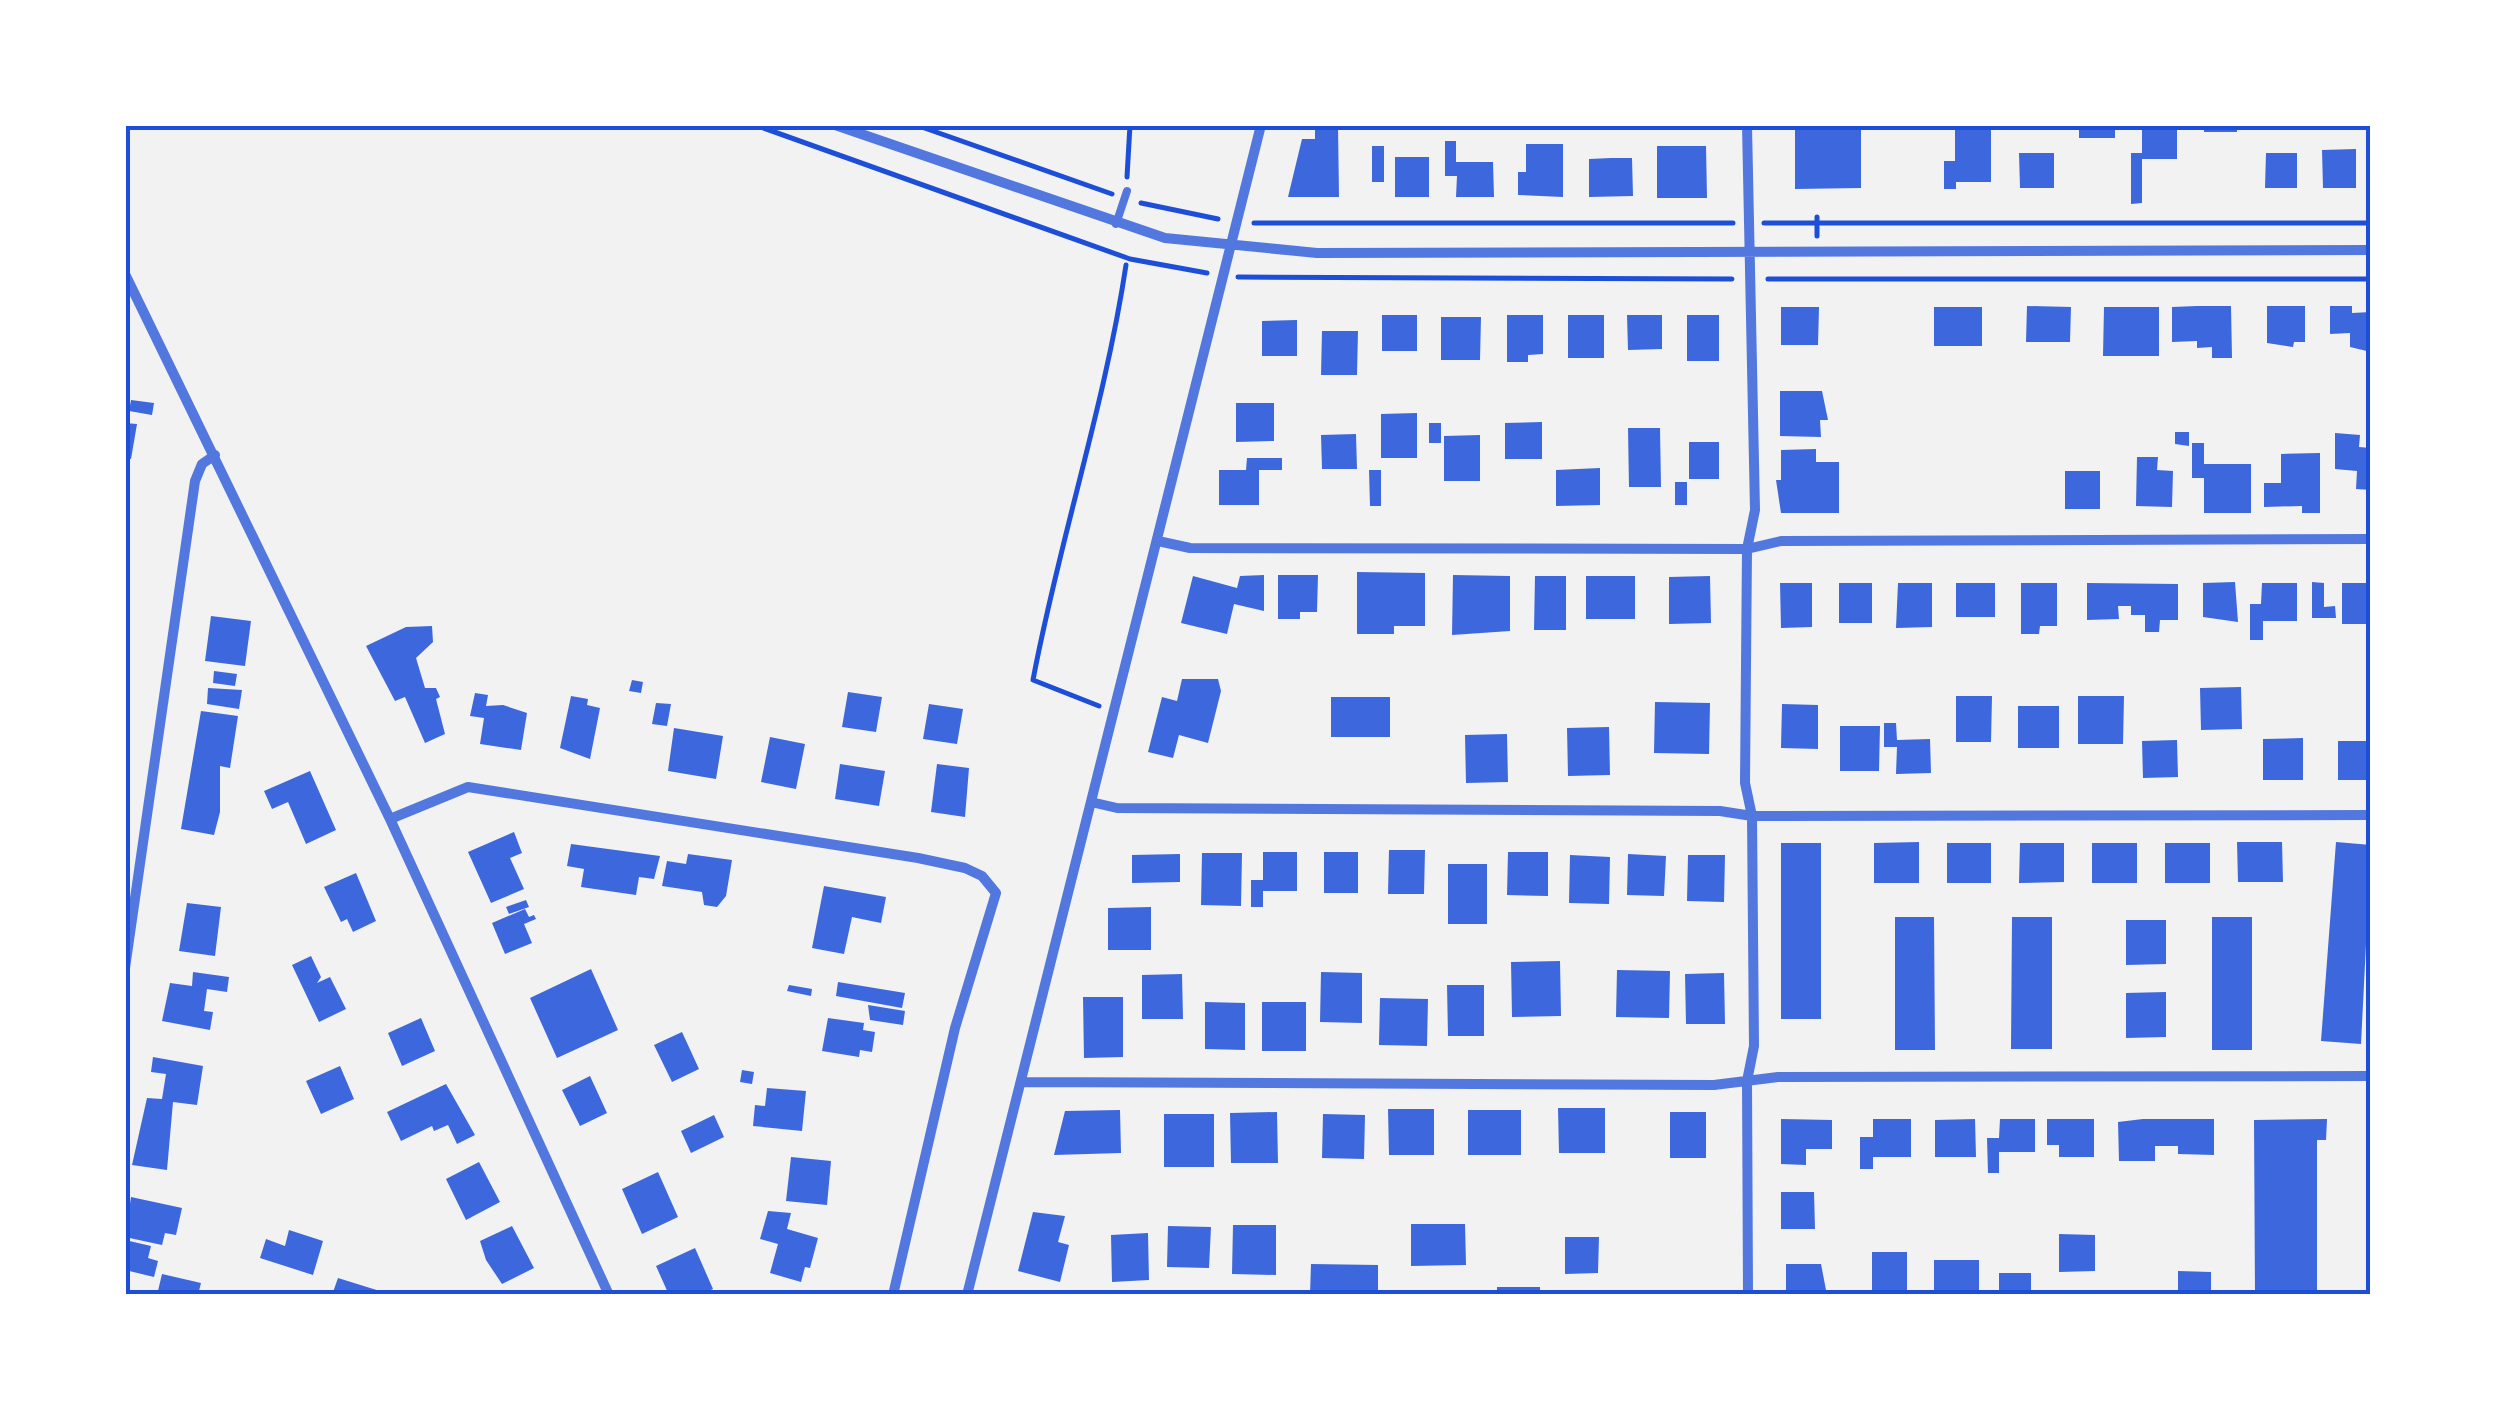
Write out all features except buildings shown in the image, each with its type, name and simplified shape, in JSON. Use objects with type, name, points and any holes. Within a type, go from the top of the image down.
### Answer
[{"type":"street","points":[[836,125],[1116,224],[1165,238],[1231,247],[1317,252],[2371,250]]},
{"type":"street","points":[[968,1295],[1261,125]]},
{"type":"street","points":[[1747,125],[1755,510],[1747,549],[1745,784],[1752,816],[1754,1046],[1747,1082],[1748,1295]]},
{"type":"street","points":[[125,274],[390,819],[609,1295]]},
{"type":"street","points":[[125,968],[195,481],[202,464],[215,455]]},
{"type":"street","points":[[1158,541],[1190,548],[1747,549],[1782,541],[2371,539]]},
{"type":"street","points":[[390,819],[468,787],[918,858],[964,868],[990,883],[996,893],[955,1028],[892,1295]]},
{"type":"street","points":[[1092,802],[1118,808],[1720,811],[1752,816],[2371,815]]},
{"type":"street","points":[[1022,1082],[1655,1085],[1778,1077],[2371,1076]]},
{"type":"lane","points":[[1116,224],[1126,195]]},
{"type":"path","points":[[916,125],[1126,195],[1237,222],[2371,223]]},
{"type":"path","points":[[1126,195],[1130,125]]},
{"type":"path","points":[[1817,220],[1817,239]]},
{"type":"path","points":[[1102,708],[1033,680],[1052,577],[1117,326],[1126,265]]}]
